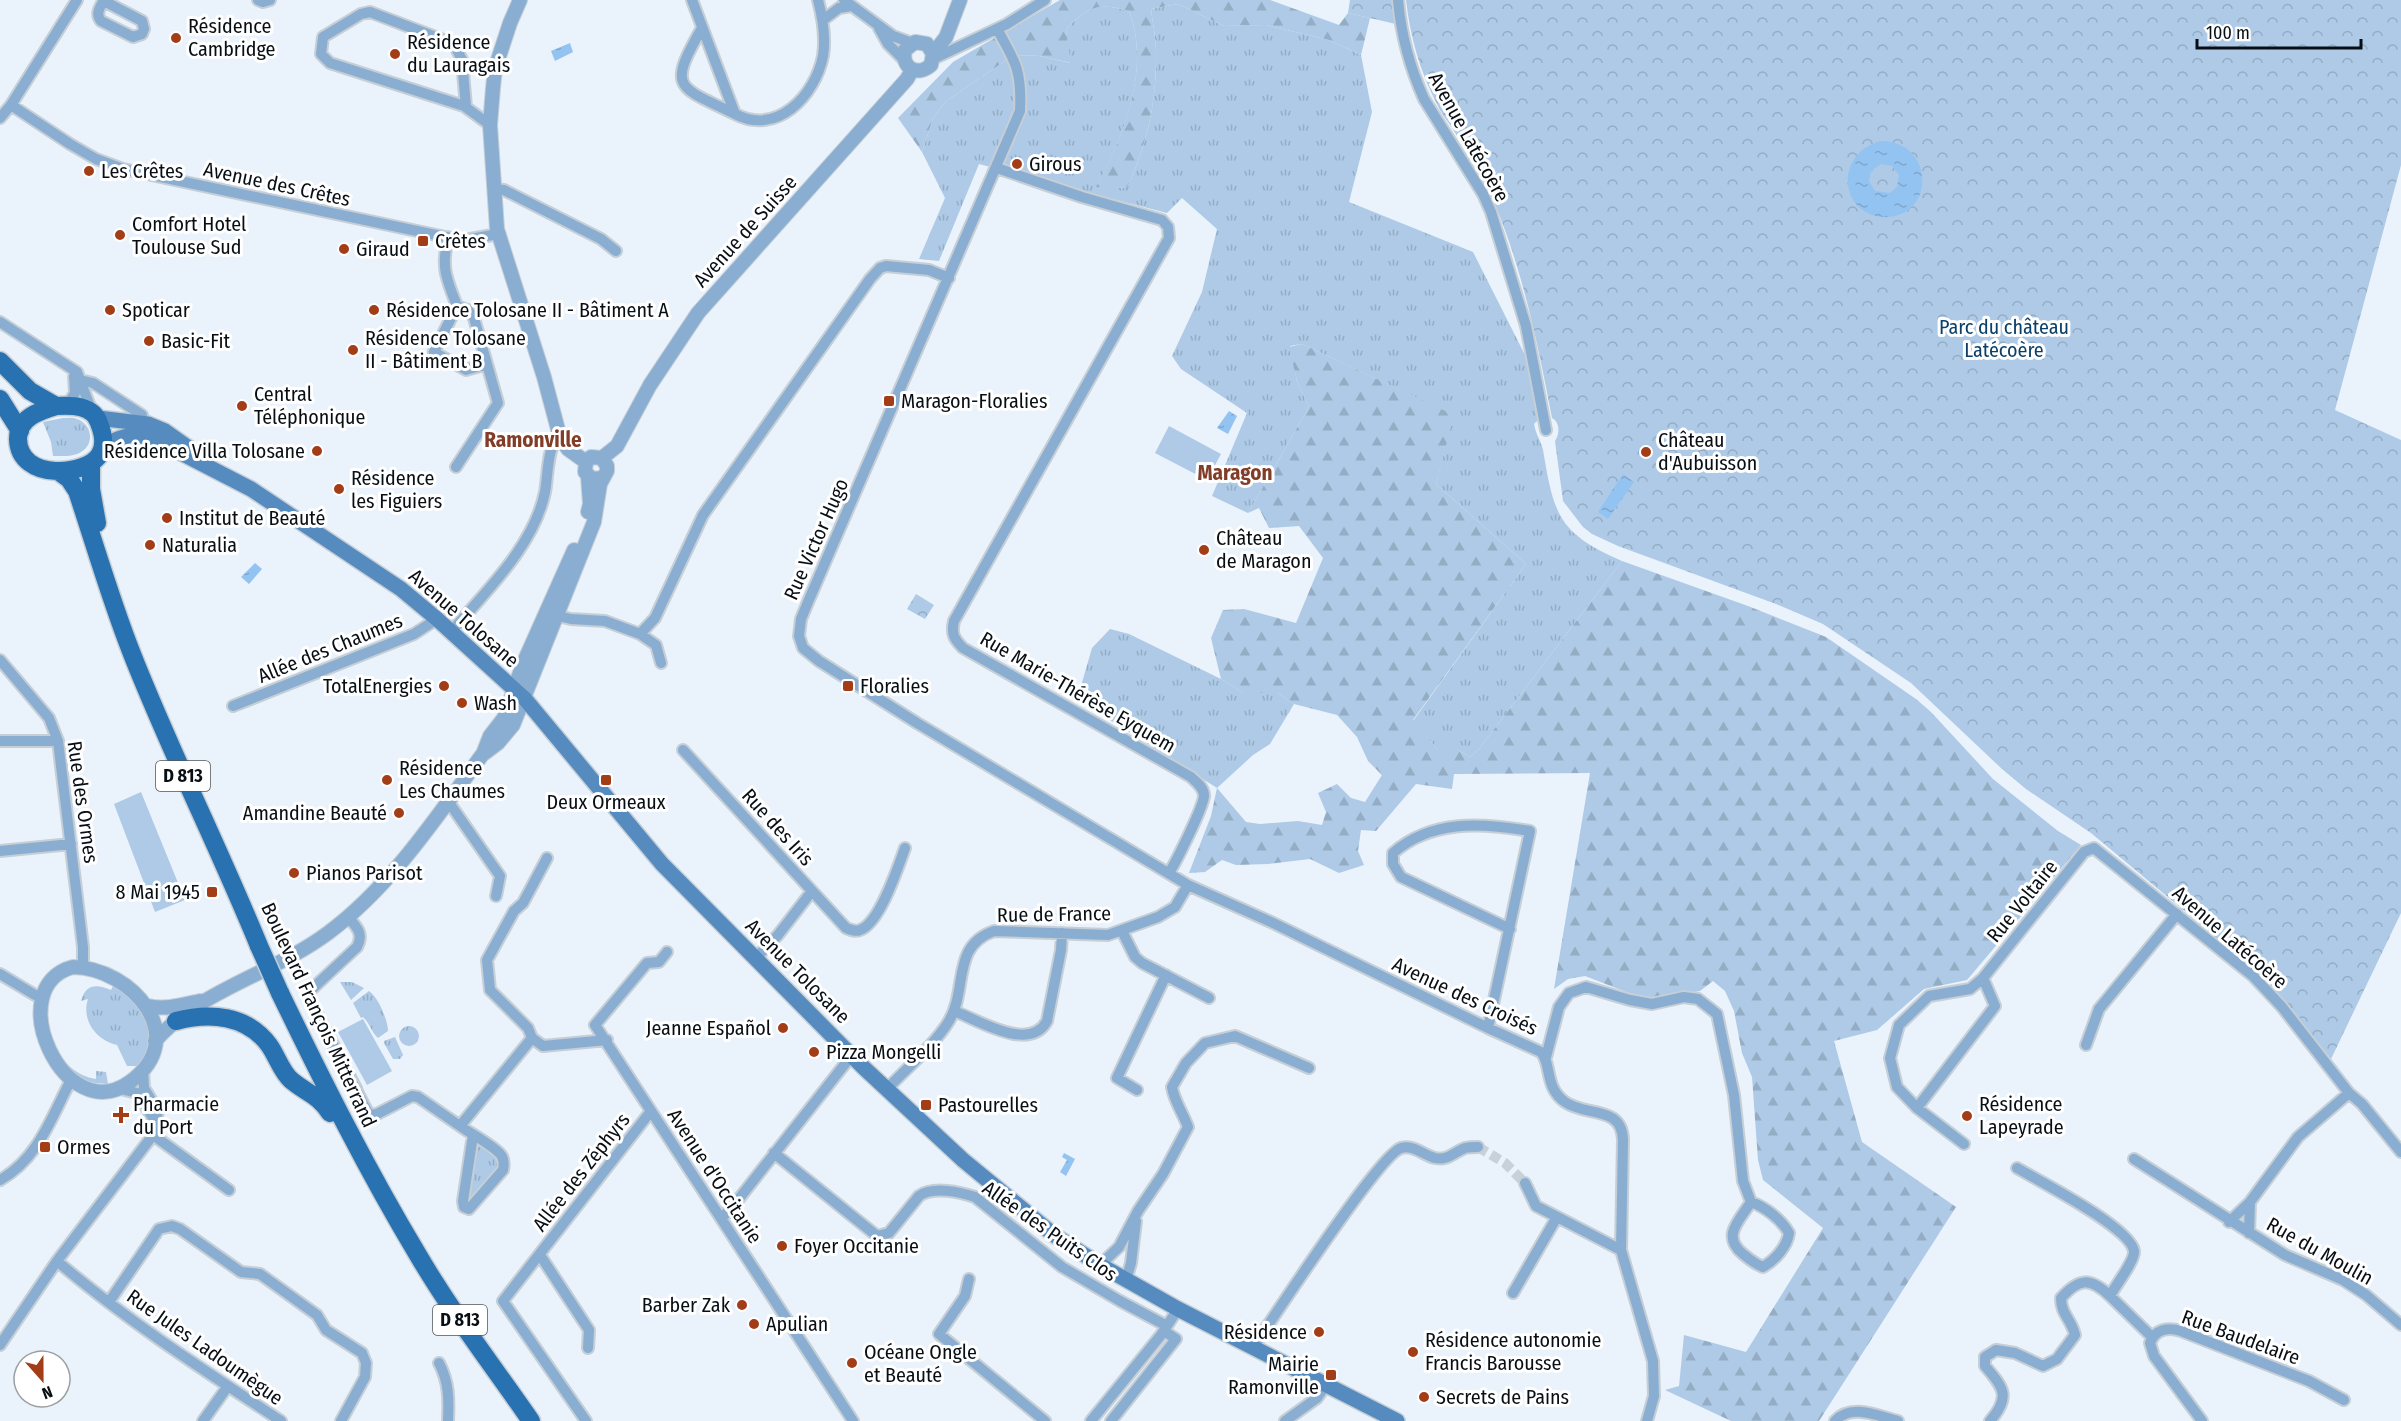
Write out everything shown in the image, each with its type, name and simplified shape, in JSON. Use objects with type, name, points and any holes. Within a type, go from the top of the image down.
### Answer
[{"type":"main road","points":[[0,361],[30,391],[61,406]]},
{"type":"main road","points":[[0,399],[20,431]]},
{"type":"main road","points":[[61,406],[79,406],[95,415],[104,439],[100,455],[91,462],[58,471],[40,470],[29,464],[22,456],[19,445],[20,431],[31,415],[61,406]]},
{"type":"main road","name":"Avenue Tolosane","points":[[95,415],[148,424],[165,431],[228,476],[401,589],[437,619],[519,693],[662,864],[852,1055],[940,1140],[1054,1234],[1100,1265],[1178,1309],[1397,1421]]},
{"type":"main road","name":"Avenue Tolosane","points":[[103,447],[123,436],[144,435],[228,476]]},
{"type":"main road","name":"Boulevard François Mitterrand","points":[[91,462],[91,489],[114,604]]},
{"type":"main road","name":"Boulevard François Mitterrand","points":[[58,471],[69,479],[77,491],[132,653],[178,764],[280,993],[334,1107],[395,1216],[446,1300],[531,1421]]},
{"type":"main road","points":[[176,1020],[209,1016],[241,1022],[256,1032],[268,1044],[291,1080],[319,1098],[395,1216]]},
{"type":"street","points":[[0,118],[11,105],[77,0]]},
{"type":"street","points":[[258,0],[263,2],[270,0]]},
{"type":"street","points":[[520,0],[510,22],[495,69],[490,125],[494,235],[509,265],[560,437],[568,449],[586,462]]},
{"type":"street","points":[[692,0],[735,114]]},
{"type":"street","points":[[702,28],[683,62],[681,69],[683,82],[690,92],[735,114],[750,120],[765,121],[784,113],[799,101],[815,80],[821,62],[824,38],[823,20],[818,0]]},
{"type":"street","points":[[933,56],[946,37],[960,0]]},
{"type":"street","points":[[933,56],[997,29],[1045,0]]},
{"type":"street","name":"Avenue Latécoère","points":[[1398,0],[1402,33],[1424,99],[1484,194],[1500,236],[1526,326],[1546,430]]},
{"type":"street","points":[[823,20],[848,3],[893,36],[927,44],[933,56]]},
{"type":"street","points":[[466,107],[461,56],[451,42],[370,12],[361,14],[323,37],[321,56],[330,63],[466,107],[490,125]]},
{"type":"street","points":[[917,43],[939,34],[951,23]]},
{"type":"street","points":[[877,26],[888,44],[908,65]]},
{"type":"street","name":"Rue Victor Hugo","points":[[997,29],[1013,58],[1020,77],[1020,111],[1016,125],[807,602],[801,619],[799,636],[803,648],[819,661],[917,723],[1188,885]]},
{"type":"street","name":"Avenue de Suisse","points":[[602,458],[616,446],[650,385],[698,313],[907,79],[908,65],[905,50],[917,43]]},
{"type":"street","name":"Avenue de Suisse","points":[[908,65],[924,70],[931,65],[933,56]]},
{"type":"street","name":"Avenue des Crêtes","points":[[11,105],[96,159],[123,169],[447,237],[465,240],[494,235]]},
{"type":"street","name":"Rue Marie-Thérèse Eyquem","points":[[997,168],[1082,197],[1162,220],[1168,227],[1169,238],[954,621],[952,631],[955,640],[963,648],[1191,777],[1201,786],[1204,796],[1169,873]]},
{"type":"street","points":[[494,192],[504,190],[601,239],[616,251]]},
{"type":"street","points":[[447,237],[443,258],[444,271],[457,306],[434,352],[466,370],[487,364]]},
{"type":"street","points":[[640,634],[655,618],[703,515],[870,279],[880,268],[886,266],[929,270],[949,278]]},
{"type":"street","points":[[456,467],[498,403],[474,318],[468,310],[457,306]]},
{"type":"street","points":[[0,322],[77,372],[95,415]]},
{"type":"street","points":[[61,406],[73,398],[76,388],[70,368]]},
{"type":"street","points":[[80,380],[93,383],[142,415]]},
{"type":"street","points":[[451,632],[508,565],[538,516],[547,483],[551,445],[555,439],[560,437]]},
{"type":"street","points":[[591,457],[602,458],[607,466],[605,475],[595,477],[585,472],[586,462],[591,457]]},
{"type":"street","points":[[155,1041],[176,1020],[205,1000],[313,943],[348,917],[407,856],[482,755],[490,736],[519,693],[594,522],[595,477]]},
{"type":"street","points":[[552,615],[605,621],[640,634],[656,645],[661,663]]},
{"type":"street","name":"Allée des Chaumes","points":[[233,706],[414,634],[437,619]]},
{"type":"street","name":"Rue des Ormes","points":[[0,660],[50,718],[58,741],[83,948],[83,967]]},
{"type":"street","points":[[0,741],[58,741]]},
{"type":"street","name":"Rue des Iris","points":[[683,750],[812,891],[778,935],[756,958]]},
{"type":"street","points":[[448,801],[501,876],[496,896]]},
{"type":"street","points":[[1488,1028],[1510,929],[1530,831],[1492,825],[1449,826],[1408,840],[1393,853],[1393,864],[1401,877],[1510,929]]},
{"type":"street","points":[[0,852],[71,844]]},
{"type":"street","points":[[812,891],[846,928],[861,930],[871,921],[892,883],[905,848]]},
{"type":"street","name":"Avenue Latécoère","points":[[2090,849],[2098,850],[2267,990],[2349,1093],[2362,1104],[2401,1152]]},
{"type":"street","name":"Rue Voltaire","points":[[1964,1144],[1917,1108],[1897,1087],[1890,1058],[1899,1025],[1929,996],[1970,989],[1983,978],[2090,849]]},
{"type":"street","points":[[547,858],[523,903],[514,911],[487,960],[490,990],[528,1028],[532,1038],[543,1046],[607,1040]]},
{"type":"street","name":"Rue de France","points":[[887,1089],[944,1029],[954,1011],[967,952],[982,935],[994,931],[1108,935],[1158,917],[1175,907],[1188,885]]},
{"type":"street","name":"Avenue des Croisés","points":[[1188,885],[1271,922],[1541,1052],[1546,1057],[1547,1072],[1556,1093],[1576,1107],[1612,1117],[1619,1123],[1622,1130],[1622,1250],[1653,1361],[1654,1396],[1647,1421]]},
{"type":"street","points":[[2086,1045],[2099,1009],[2177,914]]},
{"type":"street","points":[[348,917],[357,926],[361,936],[360,942],[357,948],[312,989],[309,996],[365,1110],[369,1115],[377,1114],[412,1096],[418,1097],[473,1135],[502,1156],[503,1170],[469,1209],[464,1207],[463,1201],[473,1135]]},
{"type":"street","points":[[1122,931],[1135,957],[1209,998]]},
{"type":"street","points":[[954,1011],[1003,1031],[1029,1035],[1042,1029],[1047,1021],[1061,950],[1062,933]]},
{"type":"street","name":"Avenue d'Occitanie","points":[[667,952],[659,962],[647,963],[595,1025],[607,1040],[854,1421]]},
{"type":"street","points":[[73,967],[83,967],[113,977],[129,987],[148,1006],[155,1025],[152,1056],[143,1071],[126,1085],[117,1088],[88,1090],[70,1082],[57,1071],[44,1054],[34,1032],[32,1014],[35,995],[45,980],[54,973],[73,967]]},
{"type":"street","points":[[0,974],[35,995]]},
{"type":"street","points":[[1137,1090],[1117,1078],[1166,975]]},
{"type":"street","points":[[1917,1108],[1995,1006],[1983,978]]},
{"type":"street","points":[[1546,1057],[1559,1007],[1569,993],[1586,987],[1652,1004],[1684,998],[1698,999],[1717,1014],[1734,1095],[1743,1181],[1751,1202],[1759,1205],[1785,1225],[1789,1233],[1788,1241],[1772,1261],[1763,1267],[1735,1247],[1731,1241],[1732,1232],[1751,1202]]},
{"type":"street","points":[[148,1006],[172,1007],[205,1000]]},
{"type":"street","points":[[1100,1265],[1119,1247],[1188,1127],[1181,1107],[1174,1098],[1172,1087],[1186,1063],[1205,1043],[1235,1036],[1309,1068]]},
{"type":"street","points":[[460,1126],[532,1038]]},
{"type":"street","points":[[722,1218],[852,1055]]},
{"type":"street","points":[[0,1346],[57,1261],[155,1130],[158,1111],[144,1089],[143,1071]]},
{"type":"street","points":[[0,1180],[19,1166],[36,1147],[70,1082]]},
{"type":"street","points":[[117,1088],[136,1093],[155,1130],[229,1190]]},
{"type":"street","name":"Rue du Moulin","points":[[2229,1222],[2250,1202],[2298,1137],[2349,1093]]},
{"type":"street","name":"Allée des Zéphyrs","points":[[586,1421],[503,1301],[651,1111]]},
{"type":"street","points":[[1254,1346],[1356,1198],[1387,1159],[1400,1148],[1411,1148],[1437,1159],[1447,1158],[1466,1147],[1478,1147]]},
{"type":"street","name":"Allée des Puits Clos","points":[[774,1153],[877,1236],[889,1233],[919,1196],[925,1192],[965,1194],[975,1197],[1062,1267],[1166,1328]]},
{"type":"street","name":"Rue du Moulin","points":[[2134,1159],[2285,1256],[2343,1281],[2366,1295],[2401,1325]]},
{"type":"street","points":[[2017,1168],[2087,1208],[2124,1235],[2134,1249],[2133,1258],[2109,1296]]},
{"type":"street","points":[[1525,1183],[1536,1206],[1622,1250]]},
{"type":"street","name":"Rue du Moulin","points":[[2249,1233],[2250,1202]]},
{"type":"street","points":[[1126,1280],[1131,1263],[1138,1211]]},
{"type":"street","points":[[1513,1293],[1557,1216]]},
{"type":"street","name":"Rue Jules Ladoumègue","points":[[109,1302],[159,1229],[172,1226],[180,1229],[241,1272],[260,1274],[316,1315],[326,1330],[362,1353],[366,1363],[364,1377],[342,1421]]},
{"type":"street","name":"Allée des Zéphyrs","points":[[540,1255],[589,1330],[588,1348]]},
{"type":"street","name":"Rue Jules Ladoumègue","points":[[57,1261],[109,1302],[281,1421]]},
{"type":"street","points":[[969,1279],[965,1296],[939,1334],[1045,1421]]},
{"type":"street","points":[[1990,1421],[1996,1414],[2003,1397],[2001,1385],[1985,1366],[1985,1357],[1996,1350],[2015,1353],[2043,1366],[2057,1359],[2075,1335],[2073,1325],[2061,1310],[2061,1298],[2071,1287],[2089,1282],[2101,1288],[2152,1337]]},
{"type":"street","points":[[1091,1421],[1166,1328],[1178,1309]]},
{"type":"street","points":[[1111,1421],[1176,1339],[1166,1328]]},
{"type":"street","name":"Rue Baudelaire","points":[[2202,1421],[2151,1349],[2152,1337],[2164,1329],[2181,1331],[2309,1381],[2344,1400]]},
{"type":"street","points":[[439,1363],[445,1375],[449,1394],[448,1421]]},
{"type":"street","points":[[1285,1421],[1317,1398],[1326,1384]]},
{"type":"street","points":[[203,1421],[228,1386]]},
{"type":"street","points":[[1835,1421],[1849,1412],[1859,1411],[1898,1421]]},
{"type":"green space","points":[[1060,0],[1270,0],[1339,25],[1348,13],[1370,18],[1361,55],[1329,40],[1266,25],[1224,26],[1178,4],[1151,9],[1156,47],[1156,77],[1152,109],[1140,157],[1127,188],[1096,187],[1125,124],[1136,78],[1135,33],[1129,11],[1119,8],[1094,8],[1066,29],[1071,63],[1040,56],[1014,55],[946,101],[933,118],[922,152],[898,118],[953,62]]},
{"type":"green space","points":[[1350,0],[1394,0],[1396,24],[1348,13]]},
{"type":"green space","name":"Parc du château Latécoère","points":[[1406,0],[2401,0],[2401,165],[2335,410],[2401,440],[2401,913],[2331,1059],[2276,991],[2241,958],[2091,833],[2026,789],[2002,769],[1911,683],[1823,624],[1776,604],[1618,546],[1592,534],[1583,527],[1563,501],[1555,441],[1558,425],[1552,418],[1535,336],[1504,228],[1485,184],[1431,92],[1413,40]]},
{"type":"green space","points":[[1178,4],[1224,26],[1266,25],[1329,40],[1361,55],[1372,112],[1349,202],[1473,252],[1530,365],[1538,420],[1534,424],[1543,450],[1556,506],[1572,531],[1584,541],[1622,561],[1479,749],[1470,757],[1458,750],[1438,750],[1413,721],[1526,564],[1436,484],[1453,415],[1302,344],[1290,346],[1297,381],[1309,407],[1248,513],[1212,496],[1247,413],[1181,369],[1172,356],[1202,292],[1217,229],[1182,198],[1167,213],[979,164],[939,261],[919,259],[945,198],[922,152],[933,118],[946,101],[1014,55],[1040,56],[1070,63],[1066,29],[1094,8],[1110,7],[1129,11],[1135,33],[1136,78],[1131,101],[1125,124],[1097,186],[1127,188],[1140,157],[1152,109],[1156,77],[1156,47],[1151,9]]},
{"type":"green space","points":[[1302,344],[1454,415],[1436,484],[1526,564],[1413,720],[1438,750],[1458,750],[1470,757],[1479,749],[1622,561],[1748,606],[1826,637],[1916,699],[1993,779],[2058,831],[2081,845],[1967,980],[1924,989],[1877,1030],[1834,1041],[1862,1142],[1956,1207],[1819,1421],[1731,1421],[1665,1390],[1679,1386],[1684,1335],[1746,1352],[1823,1228],[1763,1180],[1758,1160],[1752,1077],[1742,1053],[1734,1011],[1725,991],[1713,981],[1700,991],[1647,1000],[1585,976],[1568,979],[1554,989],[1590,773],[1454,774],[1452,789],[1416,784],[1376,831],[1361,830],[1358,851],[1364,865],[1339,873],[1310,859],[1236,865],[1222,860],[1205,872],[1189,873],[1211,816],[1217,788],[1246,822],[1260,824],[1298,821],[1322,825],[1326,812],[1318,793],[1337,784],[1351,798],[1365,802],[1382,775],[1368,761],[1357,737],[1337,715],[1294,704],[1278,693],[1244,693],[1221,679],[1211,638],[1223,610],[1244,609],[1296,623],[1323,558],[1299,526],[1269,528],[1259,508],[1248,513],[1309,407],[1297,381],[1289,347]]},
{"type":"green space","points":[[74,418],[86,425],[90,439],[78,454],[53,456],[51,442],[43,422]]},
{"type":"green space","points":[[1169,426],[1221,454],[1207,480],[1155,453]]},
{"type":"green space","points":[[916,594],[934,605],[925,619],[907,609]]},
{"type":"green space","points":[[1110,629],[1129,634],[1221,679],[1244,693],[1278,693],[1294,704],[1270,744],[1253,755],[1217,788],[1088,706],[1079,693],[1092,648]]},
{"type":"green space","points":[[141,792],[185,900],[155,912],[114,804]]},
{"type":"green space","points":[[340,982],[352,982],[364,988],[351,1000]]},
{"type":"green space","points":[[114,984],[133,1000],[146,1020],[149,1042],[146,1054],[139,1066],[127,1066],[117,1045],[97,1034],[87,1014],[88,999],[81,1001],[89,988],[96,986],[111,990]]},
{"type":"green space","points":[[369,991],[379,1003],[388,1026],[388,1031],[378,1038],[365,1019],[361,1018],[353,1003]]},
{"type":"green space","points":[[315,995],[363,1087],[359,1089],[312,996]]},
{"type":"green space","points":[[363,1019],[392,1071],[367,1085],[338,1032]]},
{"type":"green space","points":[[409,1026],[416,1029],[419,1036],[416,1043],[409,1046],[402,1043],[399,1036],[402,1029]]},
{"type":"green space","points":[[395,1037],[403,1055],[400,1059],[393,1059],[384,1043]]},
{"type":"green space","points":[[54,1048],[67,1064],[83,1075],[96,1079],[96,1071],[106,1072],[108,1084],[84,1082],[54,1057]]},
{"type":"green space","points":[[479,1146],[498,1158],[499,1167],[470,1202],[468,1201],[475,1148]]},
{"type":"water","points":[[570,43],[573,52],[555,61],[551,51]]},
{"type":"water","points":[[1881,141],[1898,144],[1911,153],[1919,165],[1922,178],[1921,192],[1914,204],[1903,213],[1887,217],[1871,215],[1859,207],[1851,197],[1848,184],[1849,171],[1855,158],[1866,148]],"holes":[[[1881,164],[1892,166],[1899,175],[1897,187],[1890,193],[1875,191],[1869,181],[1871,171]]]},
{"type":"water","points":[[1229,411],[1237,416],[1228,434],[1217,428]]},
{"type":"water","points":[[1623,474],[1634,482],[1608,519],[1598,512]]},
{"type":"water","points":[[255,563],[262,569],[249,584],[241,577]]},
{"type":"water","points":[[1064,1153],[1075,1159],[1066,1176],[1060,1172],[1067,1160],[1062,1157]]},
{"type":"tunnel","points":[[1478,1147],[1505,1163],[1525,1183]]},
{"type":"place","name":"Résidence Cambridge","points":[[176,38]]},
{"type":"place","name":"Résidence du Lauragais","points":[[395,54]]},
{"type":"place","name":"Girous","points":[[1017,164]]},
{"type":"place","name":"Les Crêtes","points":[[89,171]]},
{"type":"place","name":"Comfort Hotel Toulouse Sud","points":[[120,235]]},
{"type":"place","name":"Crêtes","points":[[423,241]]},
{"type":"place","name":"Giraud","points":[[344,249]]},
{"type":"place","name":"Spoticar","points":[[110,310]]},
{"type":"place","name":"Résidence Tolosane II - Bâtiment A","points":[[374,310]]},
{"type":"place","name":"Basic-Fit","points":[[149,341]]},
{"type":"place","name":"Résidence Tolosane II - Bâtiment B","points":[[353,350]]},
{"type":"place","name":"Maragon-Floralies","points":[[889,401]]},
{"type":"place","name":"Central Téléphonique","points":[[242,406]]},
{"type":"place","name":"Résidence Villa Tolosane","points":[[317,451]]},
{"type":"place","name":"Château d'Aubuisson","points":[[1646,452]]},
{"type":"place","name":"Résidence les Figuiers","points":[[339,489]]},
{"type":"place","name":"Institut de Beauté","points":[[167,518]]},
{"type":"place","name":"Naturalia","points":[[150,545]]},
{"type":"place","name":"Château de Maragon","points":[[1204,550]]},
{"type":"place","name":"TotalEnergies","points":[[444,686]]},
{"type":"place","name":"Floralies","points":[[848,686]]},
{"type":"place","name":"Wash","points":[[462,703]]},
{"type":"place","name":"Résidence Les Chaumes","points":[[387,780]]},
{"type":"place","name":"Deux Ormeaux","points":[[606,780]]},
{"type":"place","name":"Amandine Beauté","points":[[399,813]]},
{"type":"place","name":"Pianos Parisot","points":[[294,873]]},
{"type":"place","name":"8 Mai 1945","points":[[212,892]]},
{"type":"place","name":"Jeanne Español","points":[[783,1028]]},
{"type":"place","name":"Pizza Mongelli","points":[[814,1052]]},
{"type":"place","name":"Pastourelles","points":[[926,1105]]},
{"type":"place","name":"Pharmacie du Port","points":[[121,1115]]},
{"type":"place","name":"Résidence Lapeyrade","points":[[1967,1116]]},
{"type":"place","name":"Ormes","points":[[45,1147]]},
{"type":"place","name":"Foyer Occitanie","points":[[782,1246]]},
{"type":"place","name":"Barber Zak","points":[[742,1305]]},
{"type":"place","name":"Apulian","points":[[754,1324]]},
{"type":"place","name":"Résidence","points":[[1319,1332]]},
{"type":"place","name":"Résidence autonomie Francis Barousse","points":[[1413,1352]]},
{"type":"place","name":"Océane Ongle et Beauté","points":[[852,1363]]},
{"type":"place","name":"Mairie Ramonville","points":[[1331,1375]]},
{"type":"place","name":"Secrets de Pains","points":[[1424,1397]]},
{"type":"district","name":"Ramonville","points":[[533,440]]},
{"type":"district","name":"Maragon","points":[[1235,473]]}]
